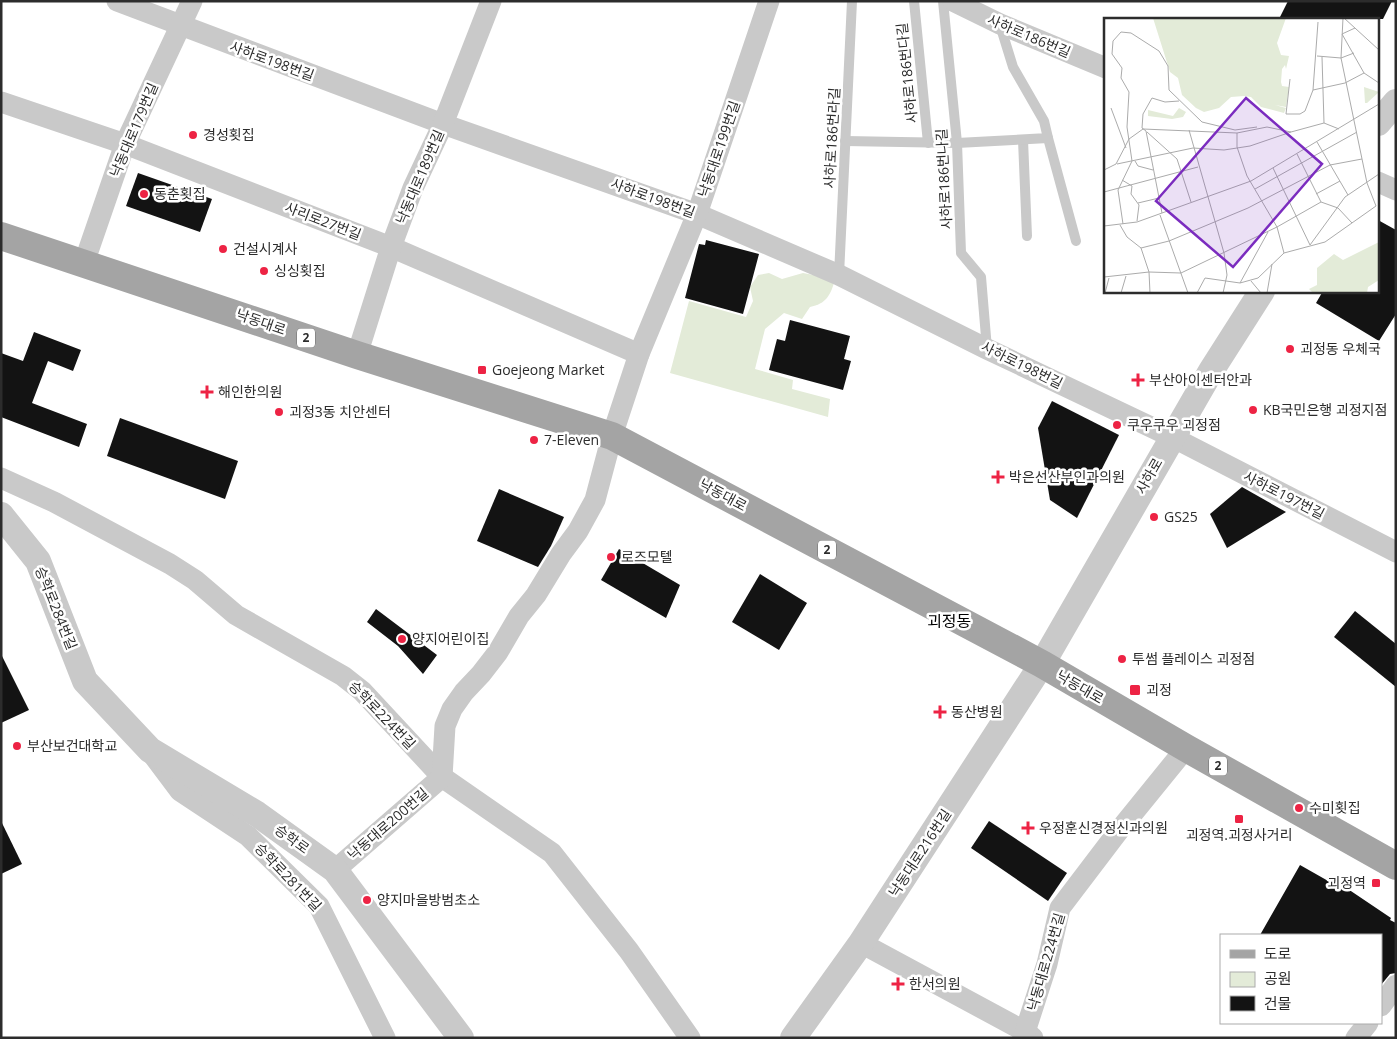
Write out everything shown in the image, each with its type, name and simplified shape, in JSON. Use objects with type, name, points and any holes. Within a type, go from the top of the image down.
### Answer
[{"type":"main road","name":"낙동대로","points":[[1,236],[358,355],[612,436],[1042,664],[1186,748],[1396,866]]},
{"type":"street","name":"사하로198번길","points":[[117,1],[442,124],[697,214],[839,275],[987,349],[1172,437]]},
{"type":"street","name":"낙동대로179번길","points":[[84,263],[125,144],[192,1]]},
{"type":"street","name":"낙동대로189번길","points":[[358,355],[391,247],[413,188],[442,124],[492,1]]},
{"type":"street","name":"낙동대로199번길","points":[[442,777],[445,726],[452,709],[498,652],[519,616],[536,595],[561,554],[578,531],[595,500],[612,436],[639,354],[697,214],[769,1]]},
{"type":"street","name":"사하로186번길","points":[[953,1],[1000,24],[1104,67]]},
{"type":"street","name":"사리로27번길","points":[[1,102],[125,144],[391,247],[639,354]]},
{"type":"street","points":[[1380,121],[1396,102]]},
{"type":"street","points":[[1380,183],[1396,190]]},
{"type":"street","name":"사하로","points":[[1042,664],[1210,371],[1261,292]]},
{"type":"street","name":"사하로197번길","points":[[1172,437],[1396,552]]},
{"type":"street","name":"승학로224번길","points":[[1,478],[54,502],[170,564],[195,580],[236,615],[343,676],[362,691],[442,777],[552,853],[629,950],[690,1038]]},
{"type":"street","name":"승학로284번길","points":[[1,515],[38,562],[85,681]]},
{"type":"street","name":"낙동대로216번길","points":[[793,1038],[861,943],[1042,664]]},
{"type":"street","name":"승학로","points":[[85,681],[150,750],[257,814],[335,870],[461,1038]]},
{"type":"street","name":"낙동대로224번길","points":[[1027,1036],[1060,908],[1117,833],[1186,748]]},
{"type":"street","name":"승학로281번길","points":[[150,750],[180,790],[248,836],[319,906],[384,1038]]},
{"type":"street","name":"낙동대로200번길","points":[[335,870],[442,777]]},
{"type":"street","points":[[861,943],[1027,1036]]},
{"type":"street","points":[[1382,1005],[1396,985]]},
{"type":"lane","name":"사하로186번라길","points":[[839,275],[852,1]]},
{"type":"lane","name":"사하로186번다길","points":[[914,1],[928,143]]},
{"type":"lane","name":"사하로186번나길","points":[[943,1],[957,143],[961,253],[981,277],[987,349]]},
{"type":"lane","points":[[1000,24],[1013,67],[1044,121],[1076,241]]},
{"type":"lane","points":[[845,141],[957,143],[1048,138]]},
{"type":"lane","points":[[1023,140],[1027,236]]},
{"type":"green space","points":[[769,273],[782,279],[803,273],[835,279],[832,290],[827,298],[820,304],[810,307],[802,319],[784,313],[765,329],[755,369],[793,380],[792,389],[830,399],[828,417],[670,373],[689,301],[746,317],[753,301],[750,287],[758,275]]},
{"type":"building","points":[[1288,1],[1392,1],[1383,19],[1280,18]]},
{"type":"building","points":[[138,173],[212,199],[200,232],[126,206]]},
{"type":"building","points":[[1380,221],[1396,230],[1396,314],[1379,341],[1316,303],[1322,292],[1380,292]]},
{"type":"building","points":[[706,240],[759,254],[743,314],[685,298],[699,244],[705,245]]},
{"type":"building","points":[[790,320],[850,336],[844,359],[851,361],[843,390],[769,370],[777,339],[785,341]]},
{"type":"building","points":[[34,332],[81,350],[73,371],[48,361],[32,403],[87,424],[79,447],[1,417],[1,353],[23,361]]},
{"type":"building","points":[[1052,401],[1119,435],[1077,518],[1050,500],[1038,428]]},
{"type":"building","points":[[120,418],[238,461],[225,499],[107,456]]},
{"type":"building","points":[[1242,487],[1286,512],[1227,548],[1210,514]]},
{"type":"building","points":[[499,489],[564,517],[551,546],[538,567],[477,541]]},
{"type":"building","points":[[619,549],[680,585],[666,618],[601,580]]},
{"type":"building","points":[[760,574],[807,603],[779,650],[732,622]]},
{"type":"building","points":[[376,609],[437,655],[423,674],[398,646],[367,622]]},
{"type":"building","points":[[1355,611],[1396,644],[1396,687],[1334,637]]},
{"type":"building","points":[[1,654],[29,710],[1,723]]},
{"type":"building","points":[[1,821],[22,864],[1,874]]},
{"type":"building","points":[[989,821],[1067,873],[1048,901],[971,848]]},
{"type":"building","points":[[1300,865],[1337,886],[1339,883],[1396,923],[1396,973],[1390,974],[1382,984],[1382,934],[1261,934]]},
{"type":"place","name":"경성횟집","points":[[193,135]]},
{"type":"place","name":"동춘횟집","points":[[144,194]]},
{"type":"place","name":"건설시계사","points":[[223,249]]},
{"type":"place","name":"싱싱횟집","points":[[264,271]]},
{"type":"place","name":"괴정동 우체국","points":[[1290,349]]},
{"type":"place","name":"Goejeong Market","points":[[482,370]]},
{"type":"place","name":"부산아이센터안과","points":[[1138,380]]},
{"type":"place","name":"해인한의원","points":[[207,392]]},
{"type":"place","name":"KB국민은행 괴정지점","points":[[1253,410]]},
{"type":"place","name":"괴정3동 치안센터","points":[[279,412]]},
{"type":"place","name":"쿠우쿠우 괴정점","points":[[1117,425]]},
{"type":"place","name":"7-Eleven","points":[[534,440]]},
{"type":"place","name":"박은선산부인과의원","points":[[998,477]]},
{"type":"place","name":"GS25","points":[[1154,517]]},
{"type":"place","name":"로즈모텔","points":[[611,557]]},
{"type":"place","name":"양지어린이집","points":[[402,639]]},
{"type":"place","name":"투썸 플레이스 괴정점","points":[[1122,659]]},
{"type":"place","name":"괴정","points":[[1135,690]]},
{"type":"place","name":"동산병원","points":[[940,712]]},
{"type":"place","name":"부산보건대학교","points":[[17,746]]},
{"type":"place","name":"수미횟집","points":[[1299,808]]},
{"type":"place","name":"괴정역.괴정사거리","points":[[1239,819]]},
{"type":"place","name":"우정훈신경정신과의원","points":[[1028,828]]},
{"type":"place","name":"괴정역","points":[[1376,883]]},
{"type":"place","name":"양지마을방범초소","points":[[367,900]]},
{"type":"place","name":"한서의원","points":[[898,984]]},
{"type":"district","name":"괴정동","points":[[949,621]]}]
